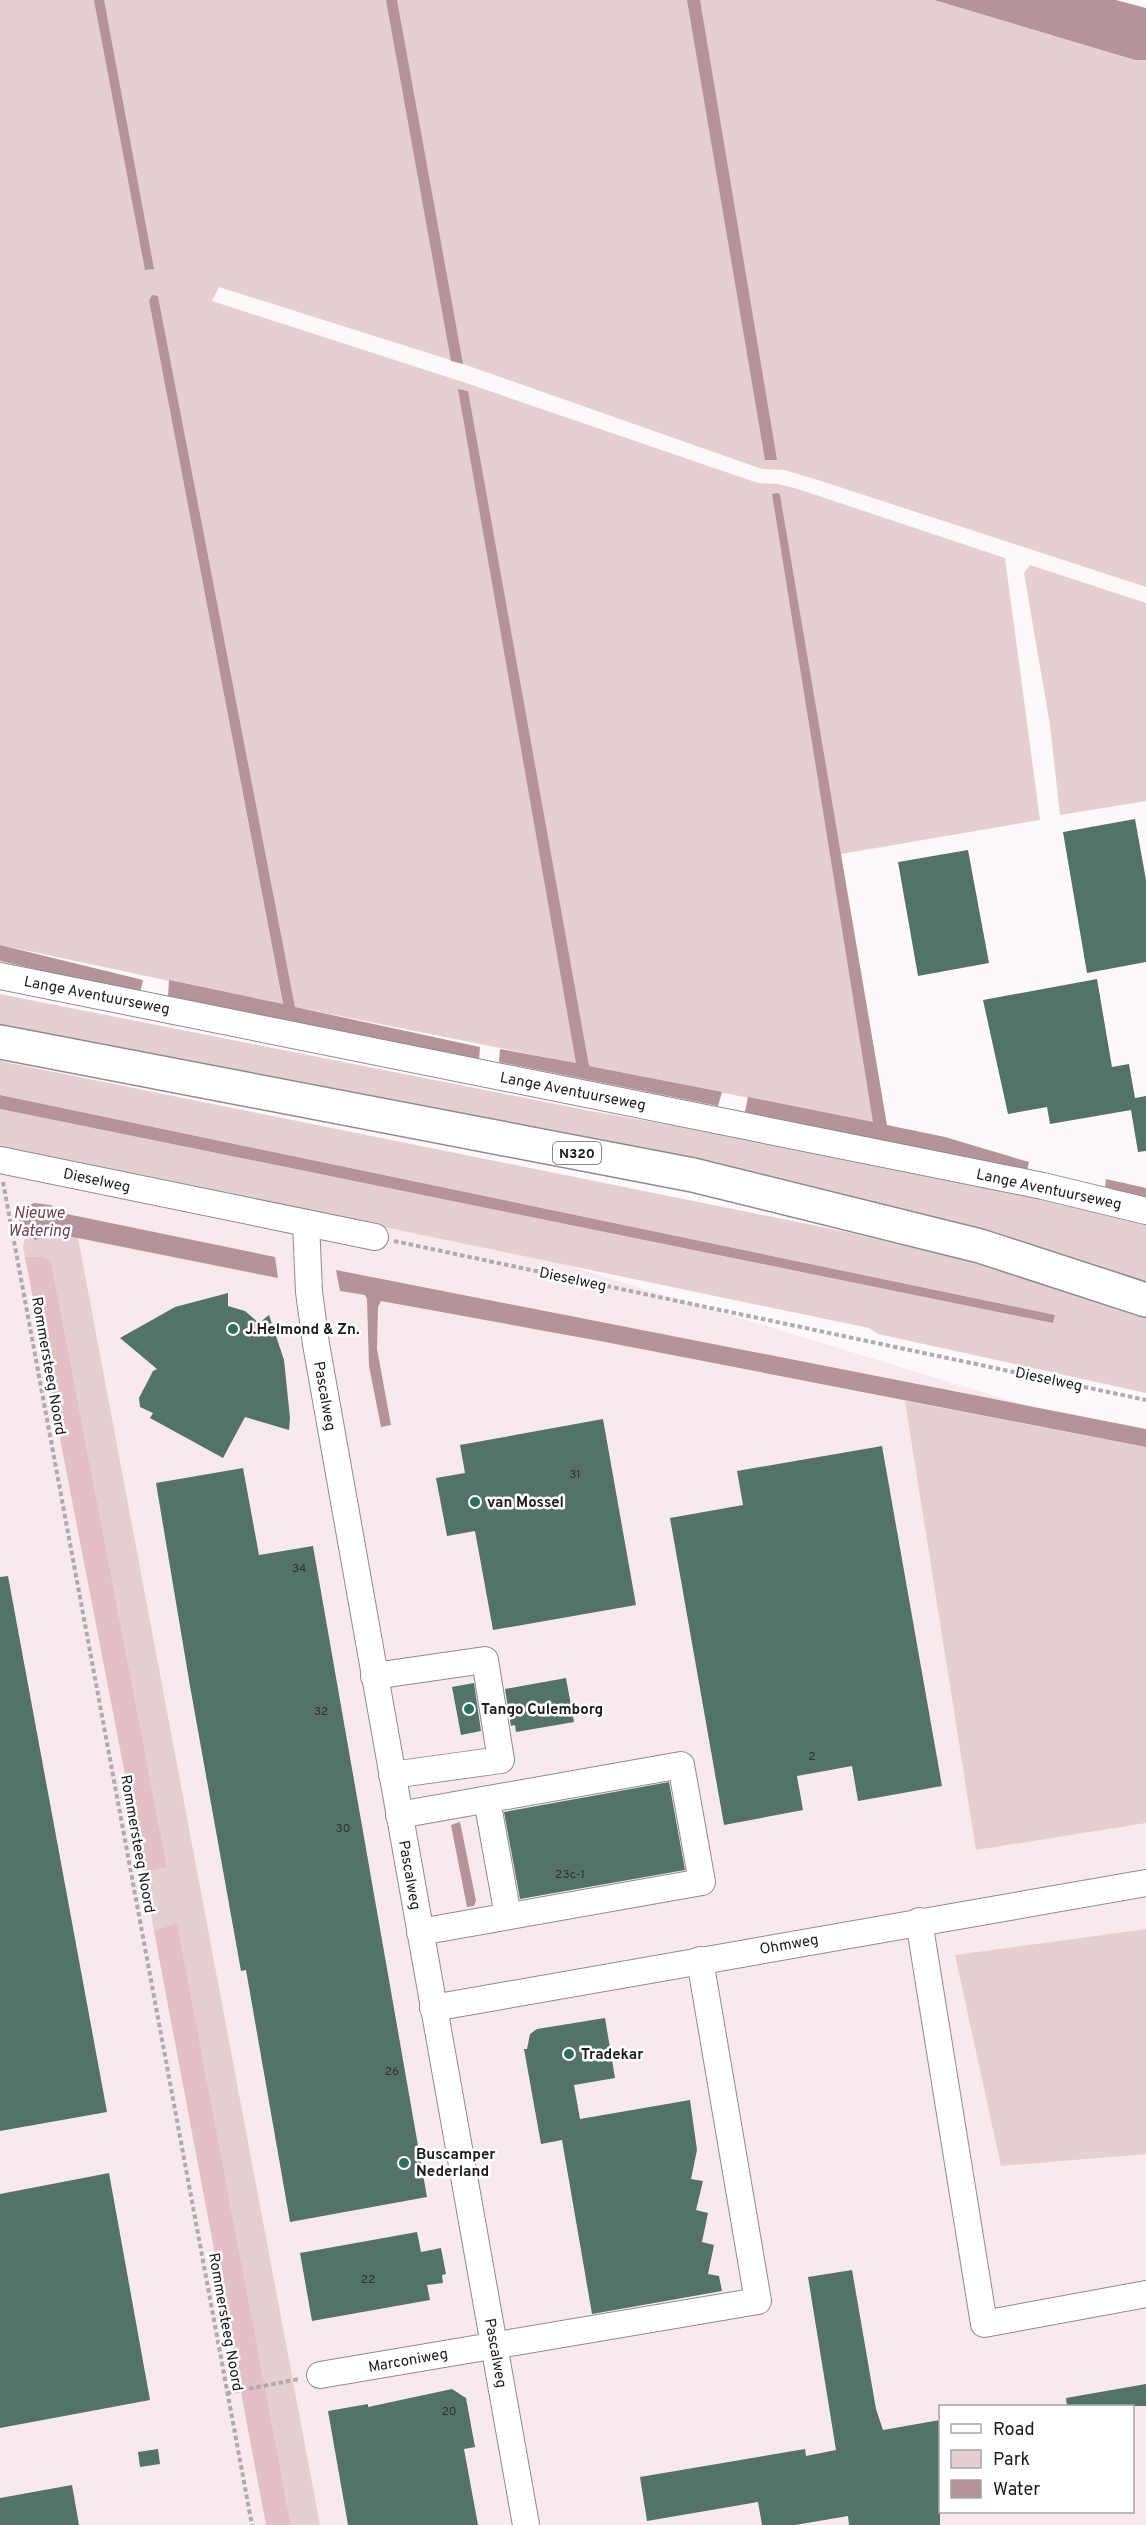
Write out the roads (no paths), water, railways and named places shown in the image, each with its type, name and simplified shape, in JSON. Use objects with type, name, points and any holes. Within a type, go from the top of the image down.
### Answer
[{"type":"main road","name":"N320","points":[[0,1042],[693,1175],[980,1246],[1146,1300]]},
{"type":"street","name":"Lange Aventuurseweg","points":[[0,976],[1043,1186],[1146,1211]]},
{"type":"street","name":"Dieselweg","points":[[1,1169],[375,1237]]},
{"type":"street","name":"Pascalweg","points":[[306,1223],[309,1292],[316,1344],[526,2525]]},
{"type":"street","points":[[374,1676],[485,1660],[501,1760],[392,1775]]},
{"type":"street","points":[[399,1815],[681,1765],[686,1789],[702,1882],[420,1932]]},
{"type":"street","points":[[487,1800],[508,1916]]},
{"type":"street","name":"Ohmweg","points":[[433,2008],[1146,1883]]},
{"type":"street","points":[[919,1922],[984,2324],[1146,2294]]},
{"type":"street","name":"Marconiweg","points":[[320,2375],[758,2301],[700,1960]]},
{"type":"water","points":[[94,0],[104,0],[154,269],[145,270]]},
{"type":"water","points":[[386,0],[397,0],[463,364],[451,361]]},
{"type":"water","points":[[687,0],[700,0],[777,460],[765,460]]},
{"type":"water","points":[[934,0],[1116,0],[1146,8],[1146,60],[1135,60]]},
{"type":"water","points":[[152,295],[158,296],[295,1007],[480,1047],[479,1060],[168,996],[169,980],[283,1004],[149,301]]},
{"type":"water","points":[[458,389],[468,391],[589,1066],[722,1092],[718,1106],[499,1062],[500,1049],[576,1063]]},
{"type":"water","points":[[778,493],[887,1125],[945,1137],[1029,1162],[1027,1171],[745,1112],[748,1097],[873,1122],[772,494]]},
{"type":"water","points":[[0,945],[143,980],[140,993],[0,961]]},
{"type":"water","points":[[0,1095],[1055,1315],[1053,1323],[0,1109]]},
{"type":"water","points":[[1106,1179],[1146,1188],[1146,1199],[1105,1189]]},
{"type":"water","name":"Nieuwe Watering","points":[[34,1203],[51,1205],[62,1213],[275,1257],[278,1278],[78,1238],[54,1235],[35,1240],[26,1232],[18,1218],[23,1208]]},
{"type":"water","points":[[336,1270],[1146,1429],[1146,1447],[381,1301],[378,1307],[377,1349],[391,1425],[381,1427],[369,1366],[367,1299],[365,1295],[340,1291]]},
{"type":"water","points":[[460,1822],[476,1901],[474,1906],[467,1907],[451,1825]]},
{"type":"place","name":"J.Helmond & Zn.","points":[[233,1329]]},
{"type":"place","name":"van Mossel","points":[[475,1502]]},
{"type":"place","name":"Tango Culemborg","points":[[469,1709]]},
{"type":"place","name":"Tradekar","points":[[569,2054]]},
{"type":"place","name":"Buscamper Nederland","points":[[404,2163]]}]
